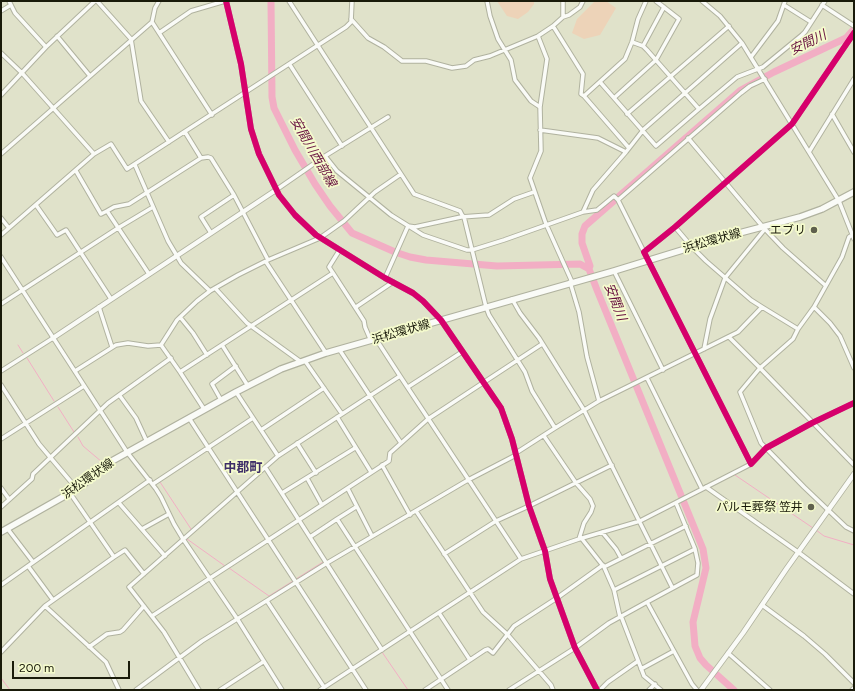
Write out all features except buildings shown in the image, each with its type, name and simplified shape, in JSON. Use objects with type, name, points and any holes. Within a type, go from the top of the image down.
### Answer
[{"type":"main road","name":"浜松環状線","points":[[1,532],[77,489],[102,466],[236,392],[269,375],[303,361],[512,299],[800,217],[838,201],[854,192]]},
{"type":"street","points":[[1,95],[57,36],[96,1],[131,39],[141,101],[169,142]]},
{"type":"street","points":[[159,1],[154,8],[152,22],[212,115]]},
{"type":"street","points":[[159,33],[191,11],[226,1],[241,64],[254,141],[276,190],[295,215],[320,238],[339,251],[424,301],[441,320],[501,408],[507,423],[544,551],[550,579],[575,648],[598,690],[638,661]]},
{"type":"street","points":[[288,1],[414,194],[460,210],[464,217],[489,315],[518,360],[525,372],[532,391],[556,428]]},
{"type":"street","points":[[1,235],[94,154],[111,144],[127,169],[290,65],[350,24],[352,1]]},
{"type":"street","points":[[487,1],[493,27],[498,39],[511,60],[515,80],[531,101],[540,107]]},
{"type":"street","points":[[563,1],[563,17]]},
{"type":"street","points":[[350,18],[368,38],[402,60],[426,61],[447,67],[462,67],[474,60],[486,57],[538,36],[563,17],[569,15],[580,7],[583,1]]},
{"type":"street","points":[[584,96],[625,59],[632,42],[638,19],[646,1]]},
{"type":"street","points":[[614,98],[656,60],[679,19],[656,1]]},
{"type":"street","points":[[702,1],[720,16],[729,26],[751,56],[838,201],[853,236],[849,237],[845,251],[814,307],[793,338],[760,368],[740,392],[761,443],[846,527],[854,531]]},
{"type":"street","points":[[1,11],[10,3],[15,13],[46,47]]},
{"type":"street","points":[[751,56],[778,21],[784,3],[811,22]]},
{"type":"street","points":[[600,82],[656,146],[737,77],[759,69],[802,35],[824,3],[854,26]]},
{"type":"street","points":[[643,46],[664,8]]},
{"type":"street","points":[[1,154],[152,22]]},
{"type":"street","points":[[553,26],[583,74],[581,94],[629,148]]},
{"type":"street","points":[[627,114],[729,26]]},
{"type":"street","points":[[644,252],[675,227],[792,124],[854,33]]},
{"type":"street","points":[[57,36],[90,76]]},
{"type":"street","points":[[538,36],[547,59],[540,107],[541,151],[530,178],[546,224],[571,282],[587,357],[599,401]]},
{"type":"street","points":[[632,42],[643,46],[699,109]]},
{"type":"street","points":[[583,212],[593,190],[643,131],[742,43]]},
{"type":"street","points":[[1,53],[22,72],[94,154]]},
{"type":"street","points":[[290,65],[342,146]]},
{"type":"street","points":[[617,199],[741,93],[764,78]]},
{"type":"street","points":[[809,152],[854,79]]},
{"type":"street","points":[[832,114],[854,152]]},
{"type":"street","points":[[1,371],[243,213],[325,156],[388,117]]},
{"type":"street","points":[[540,130],[598,138],[626,152]]},
{"type":"street","points":[[185,132],[201,158]]},
{"type":"street","points":[[688,138],[726,181],[764,228],[783,248],[825,285]]},
{"type":"street","points":[[325,156],[337,171],[358,187],[369,198],[408,226],[423,234],[468,250],[472,250],[583,212],[597,210],[614,196],[617,199],[751,464]]},
{"type":"street","points":[[76,171],[101,214],[114,207],[129,204],[201,158],[211,158],[234,196],[267,261],[326,353]]},
{"type":"street","points":[[135,165],[176,256],[181,263],[210,291]]},
{"type":"street","points":[[161,345],[180,317],[210,291],[267,261],[320,238],[344,221],[383,186],[401,174]]},
{"type":"street","points":[[408,226],[416,227],[464,217],[489,215],[514,199],[534,192]]},
{"type":"street","points":[[211,233],[201,217],[234,196]]},
{"type":"street","points":[[36,205],[57,235],[66,230],[111,299]]},
{"type":"street","points":[[1,304],[153,207]]},
{"type":"street","points":[[107,211],[149,274]]},
{"type":"street","points":[[1,218],[9,228]]},
{"type":"street","points":[[385,278],[408,226]]},
{"type":"street","points":[[675,227],[692,247],[725,278],[762,307],[798,329]]},
{"type":"street","points":[[704,350],[710,319],[725,278],[764,228]]},
{"type":"street","points":[[339,251],[329,267],[356,307],[364,321],[365,327],[408,387],[521,559]]},
{"type":"street","points":[[1,257],[127,452],[150,480],[161,497],[183,540],[238,620],[282,690]]},
{"type":"street","points":[[614,271],[663,370]]},
{"type":"street","points":[[180,372],[333,273]]},
{"type":"street","points":[[356,307],[393,282]]},
{"type":"street","points":[[215,288],[247,323],[303,361],[342,414]]},
{"type":"street","points":[[512,299],[584,410],[672,588]]},
{"type":"street","points":[[136,690],[179,658],[355,546],[468,480],[516,454],[599,401],[738,332],[762,307]]},
{"type":"street","points":[[814,307],[830,323],[840,336],[854,368]]},
{"type":"street","points":[[99,308],[112,347]]},
{"type":"street","points":[[180,317],[193,333],[207,355]]},
{"type":"street","points":[[729,337],[854,465]]},
{"type":"street","points":[[75,371],[116,345],[128,343],[148,346],[161,345]]},
{"type":"street","points":[[152,616],[382,466],[389,461],[390,453],[428,419],[542,344]]},
{"type":"street","points":[[161,345],[204,409]]},
{"type":"street","points":[[222,345],[248,386]]},
{"type":"street","points":[[339,350],[401,444]]},
{"type":"street","points":[[408,387],[462,352]]},
{"type":"street","points":[[1,507],[32,479],[33,474],[51,459],[100,410],[171,358]]},
{"type":"street","points":[[221,400],[212,384],[236,366]]},
{"type":"street","points":[[200,690],[164,632],[129,587],[278,456],[400,376]]},
{"type":"street","points":[[647,378],[704,488],[798,552],[854,594]]},
{"type":"street","points":[[1,385],[51,459],[77,489]]},
{"type":"street","points":[[1,439],[84,386]]},
{"type":"street","points":[[261,430],[324,388]]},
{"type":"street","points":[[236,392],[278,456]]},
{"type":"street","points":[[120,396],[136,418],[147,442]]},
{"type":"street","points":[[320,690],[521,559],[602,532],[640,522],[751,464],[766,448],[812,422],[854,403]]},
{"type":"street","points":[[337,417],[371,472]]},
{"type":"street","points":[[189,418],[366,690]]},
{"type":"street","points":[[152,484],[253,418]]},
{"type":"street","points":[[544,436],[576,483],[590,499],[593,506],[584,523],[580,539]]},
{"type":"street","points":[[297,443],[316,473]]},
{"type":"street","points":[[282,493],[355,448]]},
{"type":"street","points":[[382,466],[410,515]]},
{"type":"street","points":[[444,554],[496,521],[612,466]]},
{"type":"street","points":[[265,467],[382,650]]},
{"type":"street","points":[[701,690],[854,474]]},
{"type":"street","points":[[307,478],[322,505]]},
{"type":"street","points":[[1,585],[150,480]]},
{"type":"street","points":[[1,488],[9,499]]},
{"type":"street","points":[[348,489],[372,536]]},
{"type":"street","points":[[70,493],[114,556]]},
{"type":"street","points":[[119,503],[165,556]]},
{"type":"street","points":[[509,690],[620,617],[697,575],[698,564],[696,549],[676,503]]},
{"type":"street","points":[[310,537],[356,507]]},
{"type":"street","points":[[416,511],[483,612],[507,634],[551,685],[553,690]]},
{"type":"street","points":[[142,529],[169,514]]},
{"type":"street","points":[[337,519],[448,690]]},
{"type":"street","points":[[424,690],[488,649],[493,653],[514,626],[603,566],[686,526]]},
{"type":"street","points":[[7,528],[33,562]]},
{"type":"street","points":[[602,532],[616,549],[621,558]]},
{"type":"street","points":[[580,539],[603,566],[614,590],[620,617],[644,676],[661,690]]},
{"type":"street","points":[[614,590],[696,549]]},
{"type":"street","points":[[1,652],[45,606],[114,556],[125,550],[144,574]]},
{"type":"street","points":[[28,566],[53,600]]},
{"type":"street","points":[[268,601],[324,687]]},
{"type":"street","points":[[647,602],[692,684],[697,690]]},
{"type":"street","points":[[762,605],[804,636],[825,654],[854,683]]},
{"type":"street","points":[[45,606],[106,662],[119,690]]},
{"type":"street","points":[[89,647],[107,634],[120,632],[123,630],[144,606]]},
{"type":"street","points":[[439,613],[470,660]]},
{"type":"street","points":[[641,669],[674,652]]},
{"type":"street","points":[[728,653],[770,690]]},
{"type":"street","points":[[220,690],[263,662]]},
{"type":"street","points":[[648,690],[655,684]]},
{"type":"shaded area","points":[[497,1],[534,1],[534,4],[528,12],[518,19],[507,16]]},
{"type":"shaded area","points":[[595,1],[606,1],[616,8],[600,35],[584,39],[572,33],[577,19]]},
{"type":"waterway","name":"安間川西部線","points":[[271,1],[272,97],[274,108],[295,150],[315,184],[330,206],[352,233],[395,252],[426,260],[497,266],[580,264],[589,269]]},
{"type":"waterway","name":"安間川","points":[[734,690],[706,665],[700,658],[695,646],[693,622],[706,568],[703,549],[597,290],[589,269],[590,266],[582,243],[582,234],[585,226],[741,90],[774,72],[846,38],[854,29]]},
{"type":"waterway","points":[[18,345],[23,353]]},
{"type":"waterway","points":[[27,358],[54,401]]},
{"type":"waterway","points":[[58,407],[74,432]]},
{"type":"waterway","points":[[78,437],[83,446],[102,462]]},
{"type":"waterway","points":[[735,475],[813,528]]},
{"type":"waterway","points":[[160,482],[191,529]]},
{"type":"waterway","points":[[816,530],[824,536],[854,545]]},
{"type":"waterway","points":[[187,539],[225,566]]},
{"type":"waterway","points":[[296,579],[323,562]]},
{"type":"waterway","points":[[327,567],[349,602]]},
{"type":"waterway","points":[[229,568],[269,596],[293,581]]},
{"type":"waterway","points":[[382,652],[408,690]]},
{"type":"waterway","points":[[1,678],[10,690]]},
{"type":"cycle path","points":[[226,1],[241,64],[251,129],[259,154],[279,195],[295,215],[316,235],[385,278],[413,293],[423,301],[441,320],[501,408],[512,439],[529,506],[545,551],[550,579],[575,648],[597,690]]},
{"type":"cycle path","points":[[854,33],[792,124],[675,227],[644,252],[751,464],[766,448],[812,423],[854,403]]},
{"type":"place","name":"エブリ","points":[[814,230]]},
{"type":"place","name":"パルモ葬祭 笠井","points":[[811,507]]},
{"type":"district","name":"中郡町","points":[[243,468]]}]
